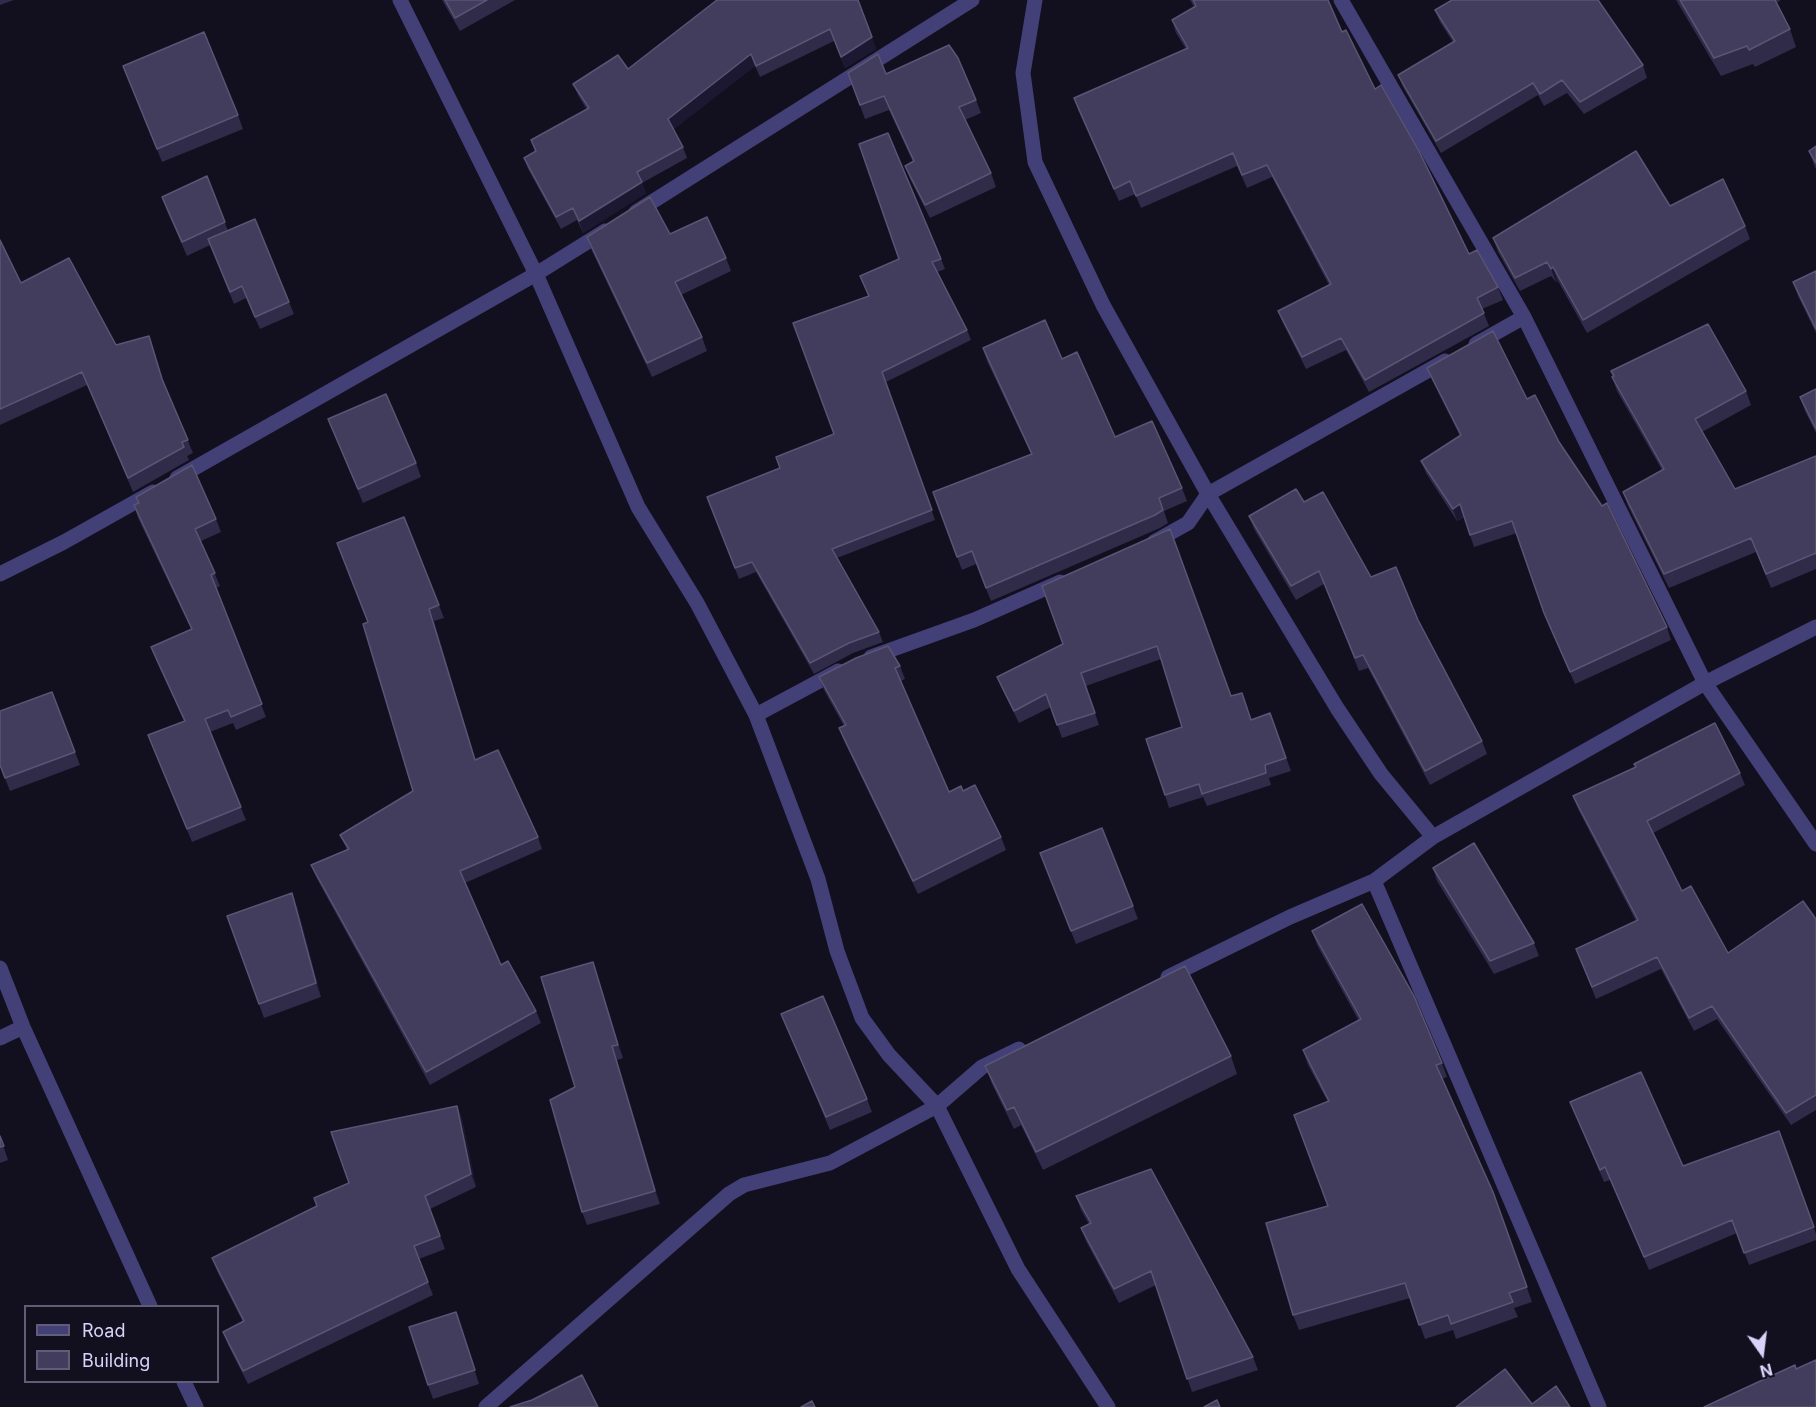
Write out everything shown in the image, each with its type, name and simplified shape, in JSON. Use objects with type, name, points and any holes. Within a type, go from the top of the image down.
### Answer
[{"type":"street","points":[[400,0],[536,274],[638,507],[697,603],[756,715],[818,879],[837,951],[862,1018],[889,1055],[937,1106],[1018,1269],[1108,1407]]},
{"type":"street","points":[[0,574],[75,536],[536,274],[972,0]]},
{"type":"street","points":[[1035,0],[1023,73],[1035,162],[1103,305],[1208,494],[1359,742],[1402,803],[1433,837]]},
{"type":"street","points":[[1341,0],[1524,317],[1705,683],[1816,844]]},
{"type":"street","points":[[1144,546],[1188,523],[1208,494],[1524,317]]},
{"type":"street","points":[[756,715],[857,662],[974,620],[1072,577]]},
{"type":"street","points":[[1152,984],[1290,917],[1374,881],[1433,837],[1705,683],[1816,627]]},
{"type":"street","points":[[1374,881],[1599,1407]]},
{"type":"street","points":[[0,968],[23,1027],[150,1305]]},
{"type":"street","points":[[0,1038],[23,1027]]},
{"type":"street","points":[[486,1407],[729,1194],[744,1185],[830,1163],[937,1106],[982,1067],[1035,1041]]},
{"type":"street","points":[[184,1383],[196,1407]]},
{"type":"building","points":[[445,0],[487,0],[455,18]]},
{"type":"building","points":[[717,0],[858,0],[872,37],[841,57],[830,29],[756,66],[751,54],[668,119],[683,147],[637,172],[642,182],[579,221],[573,208],[556,217],[524,158],[536,151],[531,140],[589,108],[573,84],[618,55],[628,69]]},
{"type":"building","points":[[1193,0],[1328,0],[1342,32],[1346,30],[1375,89],[1381,85],[1419,151],[1469,254],[1477,250],[1498,287],[1477,298],[1484,313],[1365,380],[1341,338],[1302,357],[1278,311],[1331,284],[1267,165],[1242,175],[1233,153],[1136,196],[1130,181],[1114,189],[1074,98],[1188,48],[1172,20],[1196,6]]},
{"type":"building","points":[[1452,0],[1598,0],[1643,65],[1580,102],[1562,80],[1540,94],[1533,83],[1436,141],[1398,75],[1455,41],[1435,10]]},
{"type":"building","points":[[1680,0],[1775,0],[1790,29],[1749,50],[1747,46],[1714,58]]},
{"type":"building","points":[[204,32],[238,115],[157,149],[123,66]]},
{"type":"building","points":[[949,45],[958,58],[976,100],[959,107],[991,173],[925,205],[905,166],[914,161],[884,96],[860,105],[848,73],[878,54],[886,74]]},
{"type":"building","points":[[888,133],[941,259],[932,262],[967,330],[882,372],[932,510],[832,549],[879,632],[849,643],[810,663],[752,562],[735,568],[707,497],[780,468],[776,457],[834,434],[793,323],[869,296],[860,276],[899,259],[859,144]]},
{"type":"building","points":[[1816,146],[1816,163],[1809,151]]},
{"type":"building","points":[[1636,151],[1670,206],[1723,179],[1745,226],[1583,320],[1553,267],[1551,269],[1547,262],[1515,278],[1493,238]]},
{"type":"building","points":[[207,176],[225,222],[182,242],[162,197]]},
{"type":"building","points":[[650,197],[670,234],[707,217],[726,258],[675,282],[702,337],[647,363],[587,237]]},
{"type":"building","points":[[255,219],[289,302],[255,317],[242,286],[230,292],[208,239]]},
{"type":"building","points":[[0,240],[21,283],[69,258],[116,345],[149,336],[162,379],[188,440],[182,442],[184,447],[128,478],[82,372],[0,409]]},
{"type":"building","points":[[1816,271],[1816,329],[1793,282]]},
{"type":"building","points":[[1045,320],[1062,359],[1077,352],[1115,437],[1152,421],[1182,488],[1159,498],[1163,510],[1155,515],[986,588],[972,551],[957,557],[933,492],[1032,454],[983,348]]},
{"type":"building","points":[[1708,324],[1746,391],[1695,419],[1735,489],[1816,456],[1816,553],[1766,574],[1751,538],[1664,574],[1623,492],[1664,469],[1612,377],[1614,376],[1611,371]]},
{"type":"building","points":[[1493,331],[1527,399],[1535,395],[1559,442],[1602,506],[1607,503],[1667,627],[1570,672],[1544,613],[1512,521],[1470,535],[1460,504],[1453,509],[1421,461],[1461,435],[1427,368]]},
{"type":"building","points":[[1816,389],[1816,429],[1800,397]]},
{"type":"building","points":[[386,394],[416,463],[358,489],[328,419]]},
{"type":"building","points":[[192,465],[216,519],[195,529],[215,573],[211,575],[262,704],[231,717],[228,710],[205,719],[241,807],[187,829],[148,735],[185,721],[151,647],[192,629],[134,505],[139,503],[136,497]]},
{"type":"building","points":[[1296,489],[1304,502],[1323,492],[1371,577],[1396,567],[1418,620],[1482,741],[1425,771],[1363,655],[1355,658],[1319,571],[1291,586],[1249,516]]},
{"type":"building","points":[[404,517],[439,605],[429,609],[475,760],[498,750],[538,837],[460,871],[501,965],[508,961],[536,1011],[426,1072],[311,865],[349,849],[340,835],[413,791],[363,624],[368,622],[337,543]]},
{"type":"building","points":[[1170,529],[1231,696],[1242,693],[1251,720],[1270,713],[1286,758],[1265,765],[1266,773],[1202,794],[1199,784],[1165,795],[1146,739],[1182,727],[1157,646],[1081,673],[1095,713],[1057,725],[1046,694],[1014,711],[997,677],[1063,644],[1042,586]]},
{"type":"building","points":[[888,646],[900,666],[895,668],[949,792],[961,786],[963,791],[975,785],[1001,837],[913,881],[839,728],[846,725],[819,677],[856,658]]},
{"type":"building","points":[[52,692],[75,752],[5,778],[0,765],[0,711]]},
{"type":"building","points":[[1715,723],[1740,773],[1647,821],[1682,891],[1691,886],[1728,953],[1803,901],[1816,919],[1816,1095],[1786,1113],[1712,1006],[1689,1018],[1657,957],[1592,987],[1576,949],[1638,920],[1573,796],[1636,767],[1634,764]]},
{"type":"building","points":[[1102,828],[1133,906],[1071,931],[1040,853]]},
{"type":"building","points":[[1474,843],[1534,943],[1490,961],[1433,868]]},
{"type":"building","points":[[292,893],[316,983],[259,1004],[227,916]]},
{"type":"building","points":[[1362,904],[1414,996],[1442,1063],[1436,1065],[1493,1192],[1527,1287],[1509,1293],[1513,1302],[1451,1324],[1448,1315],[1419,1325],[1405,1283],[1293,1315],[1266,1223],[1328,1206],[1294,1115],[1329,1101],[1303,1050],[1361,1019],[1312,931]]},
{"type":"building","points":[[593,962],[618,1045],[612,1046],[655,1191],[582,1212],[550,1100],[575,1087],[541,977]]},
{"type":"building","points":[[1185,966],[1231,1056],[1036,1152],[1014,1107],[1007,1110],[985,1066]]},
{"type":"building","points":[[823,996],[867,1099],[826,1117],[781,1014]]},
{"type":"building","points":[[1641,1072],[1683,1166],[1779,1131],[1814,1227],[1744,1253],[1732,1220],[1644,1257],[1605,1167],[1600,1170],[1570,1102]]},
{"type":"building","points":[[457,1106],[471,1174],[425,1196],[440,1236],[414,1246],[428,1282],[243,1371],[223,1332],[244,1321],[212,1258],[317,1206],[314,1198],[349,1183],[331,1132]]},
{"type":"building","points":[[1151,1169],[1253,1357],[1187,1379],[1151,1271],[1114,1289],[1081,1228],[1091,1223],[1076,1196]]},
{"type":"building","points":[[456,1312],[475,1370],[428,1385],[409,1327]]},
{"type":"building","points":[[1816,1360],[1816,1407],[1704,1407],[1795,1365],[1796,1369]]},
{"type":"building","points":[[1505,1369],[1532,1404],[1556,1386],[1570,1407],[1456,1407]]},
{"type":"building","points":[[582,1375],[598,1407],[510,1407],[532,1400]]},
{"type":"building","points":[[1217,1400],[1220,1407],[1204,1407]]},
{"type":"building","points":[[812,1401],[815,1407],[801,1407]]}]
